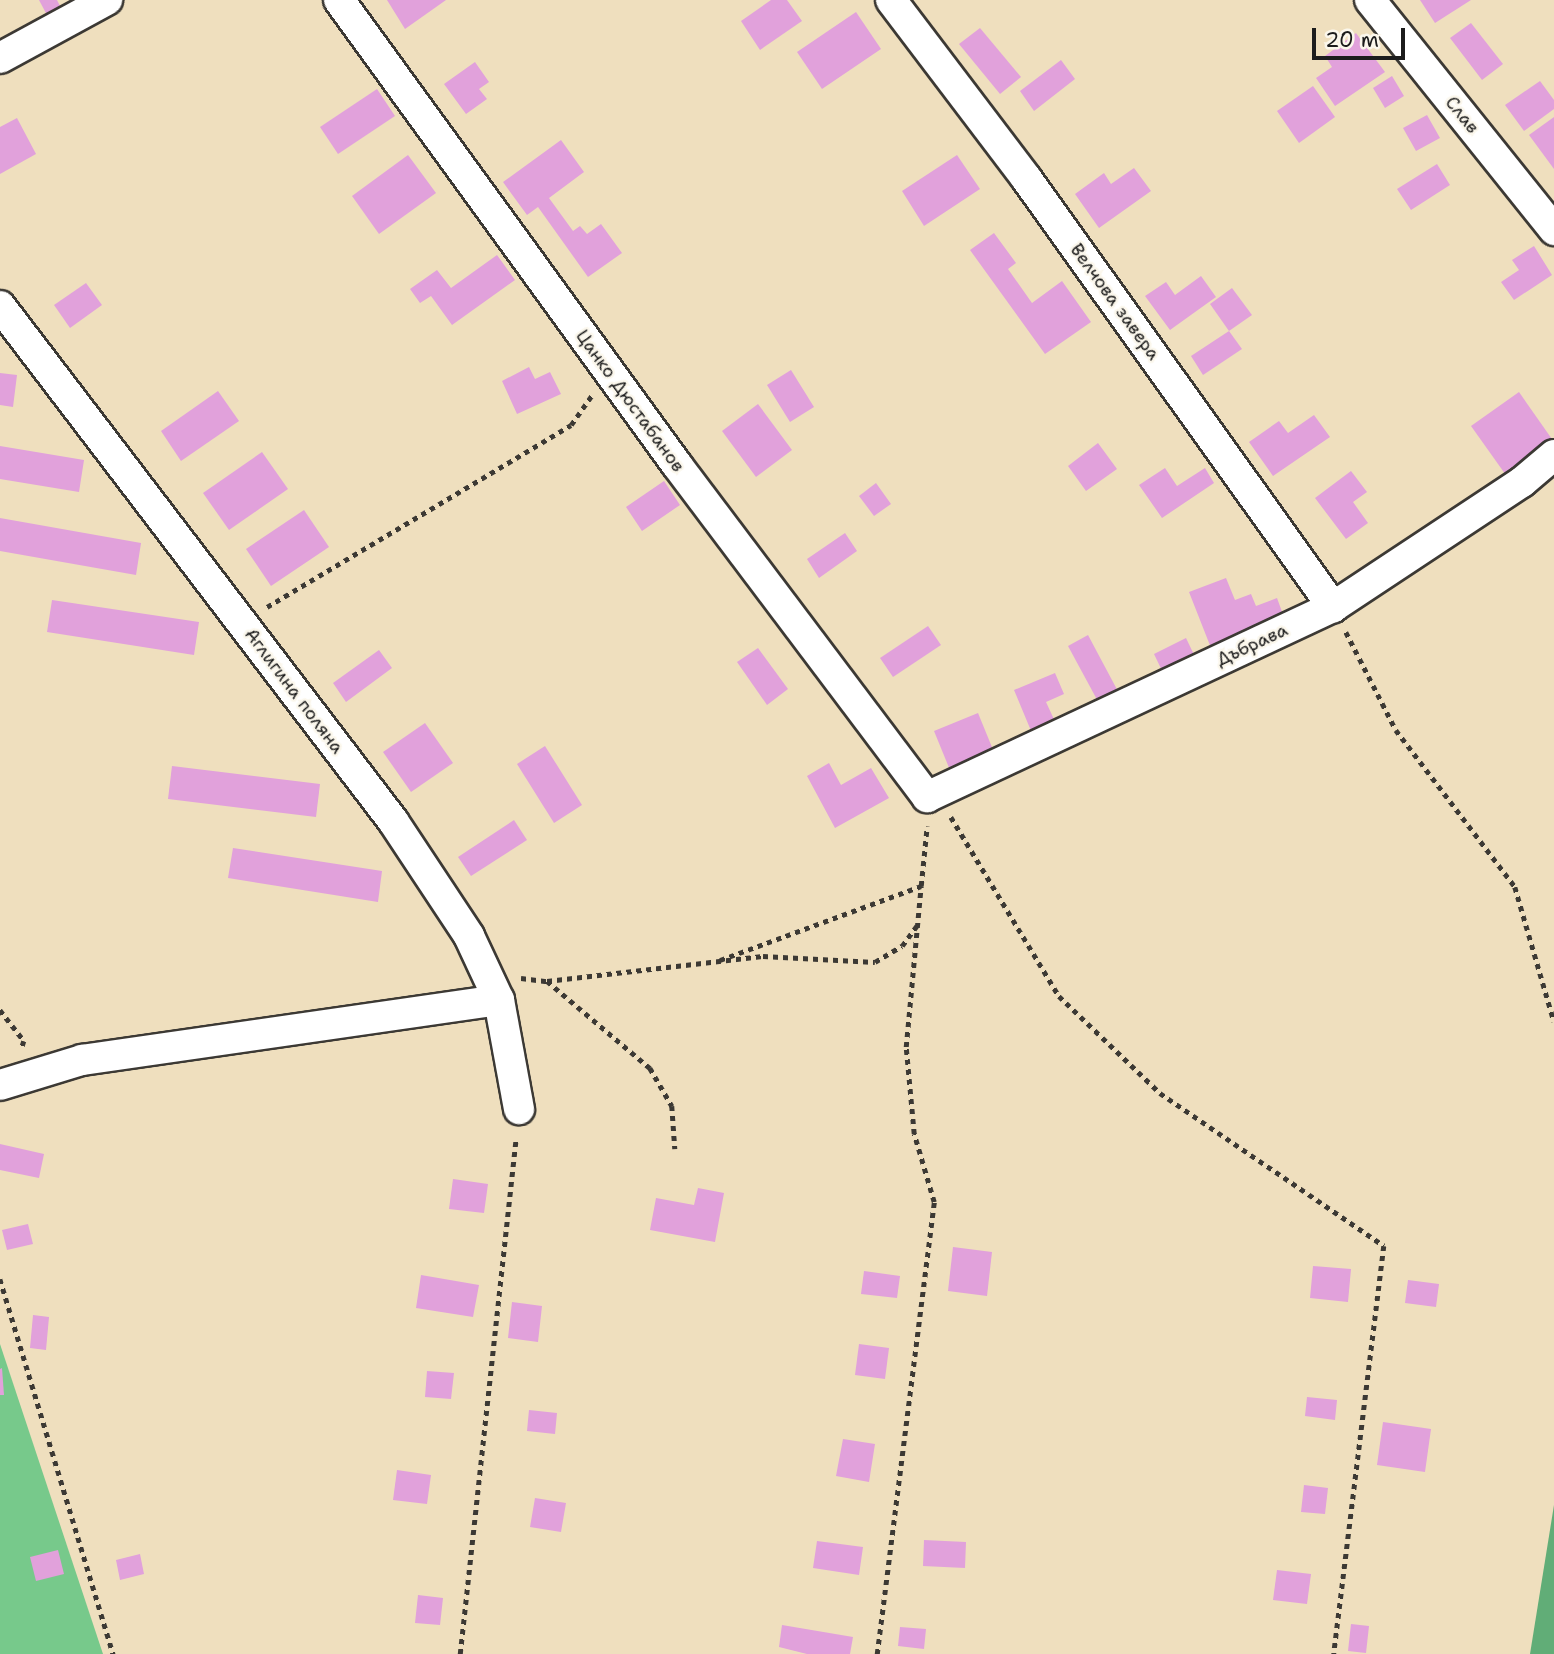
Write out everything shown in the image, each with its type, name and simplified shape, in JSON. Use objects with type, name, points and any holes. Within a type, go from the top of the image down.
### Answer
[{"type":"street","points":[[0,58],[107,0]]},
{"type":"street","name":"Цанко Дюстабанов","points":[[339,0],[608,372],[931,795]]},
{"type":"street","name":"Велчова завера","points":[[891,0],[1026,178],[1333,607]]},
{"type":"street","name":"Слав","points":[[1370,0],[1554,230]]},
{"type":"street","name":"Аглигина поляна","points":[[0,306],[393,821],[469,936],[493,987],[519,1109]]},
{"type":"street","name":"Дъбрава","points":[[931,795],[1333,607],[1522,482],[1554,454]]},
{"type":"street","points":[[6,1084],[82,1060],[493,987]]},
{"type":"path","points":[[242,623],[571,425],[608,372]]},
{"type":"path","points":[[1333,607],[1396,730],[1515,887],[1554,1021]]},
{"type":"path","points":[[877,1654],[934,1202],[914,1134],[906,1048],[931,795]]},
{"type":"path","points":[[931,795],[1059,996],[1160,1093],[1384,1245],[1334,1654]]},
{"type":"path","points":[[711,963],[922,886]]},
{"type":"path","points":[[493,987],[763,956],[875,962],[902,946],[919,923]]},
{"type":"path","points":[[547,981],[650,1068],[672,1106],[675,1149]]},
{"type":"path","points":[[0,1010],[24,1041],[6,1084]]},
{"type":"path","points":[[460,1654],[519,1109]]},
{"type":"path","points":[[0,1279],[113,1654]]},
{"type":"green space","points":[[0,1344],[103,1654],[0,1654]]},
{"type":"green space","points":[[1554,1505],[1554,1654],[1530,1654]]},
{"type":"building","points":[[39,0],[57,0],[62,10],[48,17]]},
{"type":"building","points":[[387,0],[446,0],[405,29]]},
{"type":"building","points":[[771,0],[787,0],[802,21],[760,50],[741,21]]},
{"type":"building","points":[[1420,0],[1471,0],[1435,23]]},
{"type":"building","points":[[856,12],[881,49],[822,89],[797,52]]},
{"type":"building","points":[[1471,23],[1503,64],[1482,80],[1450,38]]},
{"type":"building","points":[[980,28],[1021,77],[1000,94],[959,44]]},
{"type":"building","points":[[1356,33],[1385,72],[1335,106],[1316,78],[1332,67],[1325,56]]},
{"type":"building","points":[[1061,60],[1075,79],[1034,111],[1020,91]]},
{"type":"building","points":[[475,62],[489,82],[479,89],[487,99],[466,114],[444,84]]},
{"type":"building","points":[[1392,76],[1404,96],[1385,108],[1373,88]]},
{"type":"building","points":[[1540,81],[1554,100],[1554,109],[1524,131],[1505,105]]},
{"type":"building","points":[[1313,86],[1335,117],[1299,143],[1277,111]]},
{"type":"building","points":[[377,89],[395,116],[338,154],[320,127]]},
{"type":"building","points":[[1427,115],[1440,138],[1416,151],[1403,128]]},
{"type":"building","points":[[1554,117],[1554,169],[1529,135]]},
{"type":"building","points":[[17,118],[36,154],[0,174],[0,127]]},
{"type":"building","points":[[561,140],[584,172],[549,198],[573,231],[580,226],[587,234],[601,224],[622,253],[588,277],[538,207],[527,215],[503,182]]},
{"type":"building","points":[[408,155],[436,193],[379,234],[352,196]]},
{"type":"building","points":[[957,155],[980,189],[924,226],[902,191]]},
{"type":"building","points":[[1437,164],[1450,185],[1411,210],[1397,189]]},
{"type":"building","points":[[1134,168],[1151,191],[1099,228],[1075,194],[1104,173],[1111,184]]},
{"type":"building","points":[[994,233],[1016,263],[1008,269],[1032,303],[1062,281],[1091,322],[1045,354],[970,250]]},
{"type":"building","points":[[1534,246],[1552,275],[1514,300],[1501,282],[1519,270],[1512,260]]},
{"type":"building","points":[[497,255],[515,280],[452,325],[431,296],[420,303],[410,289],[437,270],[451,288]]},
{"type":"building","points":[[1201,276],[1216,297],[1170,330],[1145,296],[1166,282],[1175,295]]},
{"type":"building","points":[[86,283],[102,305],[70,328],[54,305]]},
{"type":"building","points":[[1232,288],[1252,315],[1229,331],[1210,304]]},
{"type":"building","points":[[1229,331],[1242,349],[1203,375],[1191,356]]},
{"type":"building","points":[[529,367],[535,379],[550,372],[561,394],[517,414],[502,381]]},
{"type":"building","points":[[791,370],[814,407],[790,422],[767,385]]},
{"type":"building","points":[[0,373],[17,375],[13,407],[0,405]]},
{"type":"building","points":[[218,391],[239,421],[181,461],[161,431]]},
{"type":"building","points":[[1519,392],[1554,442],[1508,478],[1471,426]]},
{"type":"building","points":[[758,404],[792,450],[756,477],[722,431]]},
{"type":"building","points":[[1314,415],[1330,437],[1273,476],[1249,442],[1279,421],[1288,433]]},
{"type":"building","points":[[1098,443],[1117,469],[1086,491],[1068,466]]},
{"type":"building","points":[[0,446],[84,460],[79,492],[0,479]]},
{"type":"building","points":[[262,452],[288,489],[229,530],[203,493]]},
{"type":"building","points":[[1165,468],[1177,486],[1205,468],[1214,483],[1162,518],[1139,485]]},
{"type":"building","points":[[1351,471],[1367,492],[1353,502],[1368,523],[1346,539],[1315,498]]},
{"type":"building","points":[[664,481],[680,505],[642,531],[626,507]]},
{"type":"building","points":[[876,483],[891,504],[874,516],[859,496]]},
{"type":"building","points":[[304,510],[329,547],[271,586],[246,549]]},
{"type":"building","points":[[0,518],[141,543],[136,575],[0,551]]},
{"type":"building","points":[[845,533],[857,551],[819,578],[807,559]]},
{"type":"building","points":[[1226,578],[1235,600],[1251,594],[1256,606],[1277,598],[1285,620],[1211,648],[1189,592]]},
{"type":"building","points":[[52,600],[199,622],[194,655],[47,632]]},
{"type":"building","points":[[928,626],[941,645],[893,677],[880,658]]},
{"type":"building","points":[[1088,635],[1121,697],[1101,707],[1068,646]]},
{"type":"building","points":[[1186,638],[1198,663],[1166,679],[1154,654]]},
{"type":"building","points":[[758,648],[788,689],[767,705],[737,662]]},
{"type":"building","points":[[379,650],[392,668],[346,702],[333,683]]},
{"type":"building","points":[[1055,673],[1064,694],[1046,702],[1058,728],[1034,738],[1014,690]]},
{"type":"building","points":[[978,713],[996,757],[952,775],[934,731]]},
{"type":"building","points":[[425,723],[453,763],[411,792],[383,752]]},
{"type":"building","points":[[545,746],[582,805],[554,823],[517,764]]},
{"type":"building","points":[[829,763],[841,785],[871,768],[889,798],[835,828],[807,776]]},
{"type":"building","points":[[172,766],[320,784],[316,817],[168,799]]},
{"type":"building","points":[[514,820],[527,840],[471,876],[458,857]]},
{"type":"building","points":[[233,848],[382,871],[378,902],[228,878]]},
{"type":"building","points":[[0,1144],[44,1154],[39,1178],[0,1170]]},
{"type":"building","points":[[453,1179],[488,1184],[484,1213],[449,1209]]},
{"type":"building","points":[[698,1188],[724,1193],[715,1242],[650,1230],[656,1198],[694,1205]]},
{"type":"building","points":[[28,1224],[33,1244],[7,1250],[2,1230]]},
{"type":"building","points":[[953,1247],[992,1252],[987,1296],[948,1291]]},
{"type":"building","points":[[1313,1266],[1351,1269],[1348,1302],[1310,1298]]},
{"type":"building","points":[[864,1271],[900,1276],[897,1298],[861,1294]]},
{"type":"building","points":[[421,1275],[479,1285],[473,1317],[416,1308]]},
{"type":"building","points":[[1408,1280],[1439,1284],[1436,1307],[1405,1303]]},
{"type":"building","points":[[512,1302],[542,1306],[538,1342],[508,1338]]},
{"type":"building","points":[[33,1315],[49,1317],[46,1350],[30,1348]]},
{"type":"building","points":[[859,1344],[889,1348],[885,1379],[855,1375]]},
{"type":"building","points":[[2,1368],[4,1395],[0,1395],[0,1369]]},
{"type":"building","points":[[427,1371],[454,1373],[451,1399],[425,1397]]},
{"type":"building","points":[[1307,1397],[1337,1400],[1335,1420],[1305,1416]]},
{"type":"building","points":[[529,1410],[557,1413],[555,1434],[527,1431]]},
{"type":"building","points":[[1383,1422],[1431,1429],[1425,1472],[1377,1465]]},
{"type":"building","points":[[843,1439],[875,1444],[869,1482],[836,1476]]},
{"type":"building","points":[[397,1470],[431,1475],[427,1504],[393,1500]]},
{"type":"building","points":[[1304,1485],[1328,1488],[1325,1514],[1301,1512]]},
{"type":"building","points":[[535,1498],[566,1503],[561,1532],[530,1527]]},
{"type":"building","points":[[924,1540],[966,1542],[965,1568],[923,1566]]},
{"type":"building","points":[[817,1541],[863,1547],[859,1575],[813,1568]]},
{"type":"building","points":[[58,1550],[64,1574],[36,1581],[30,1557]]},
{"type":"building","points":[[140,1554],[144,1574],[120,1580],[116,1560]]},
{"type":"building","points":[[1277,1570],[1311,1574],[1307,1604],[1273,1600]]},
{"type":"building","points":[[418,1595],[443,1598],[440,1625],[415,1623]]},
{"type":"building","points":[[1351,1624],[1369,1626],[1366,1653],[1348,1651]]},
{"type":"building","points":[[782,1625],[853,1637],[850,1654],[807,1654],[779,1647]]},
{"type":"building","points":[[900,1627],[926,1629],[924,1649],[898,1646]]}]
